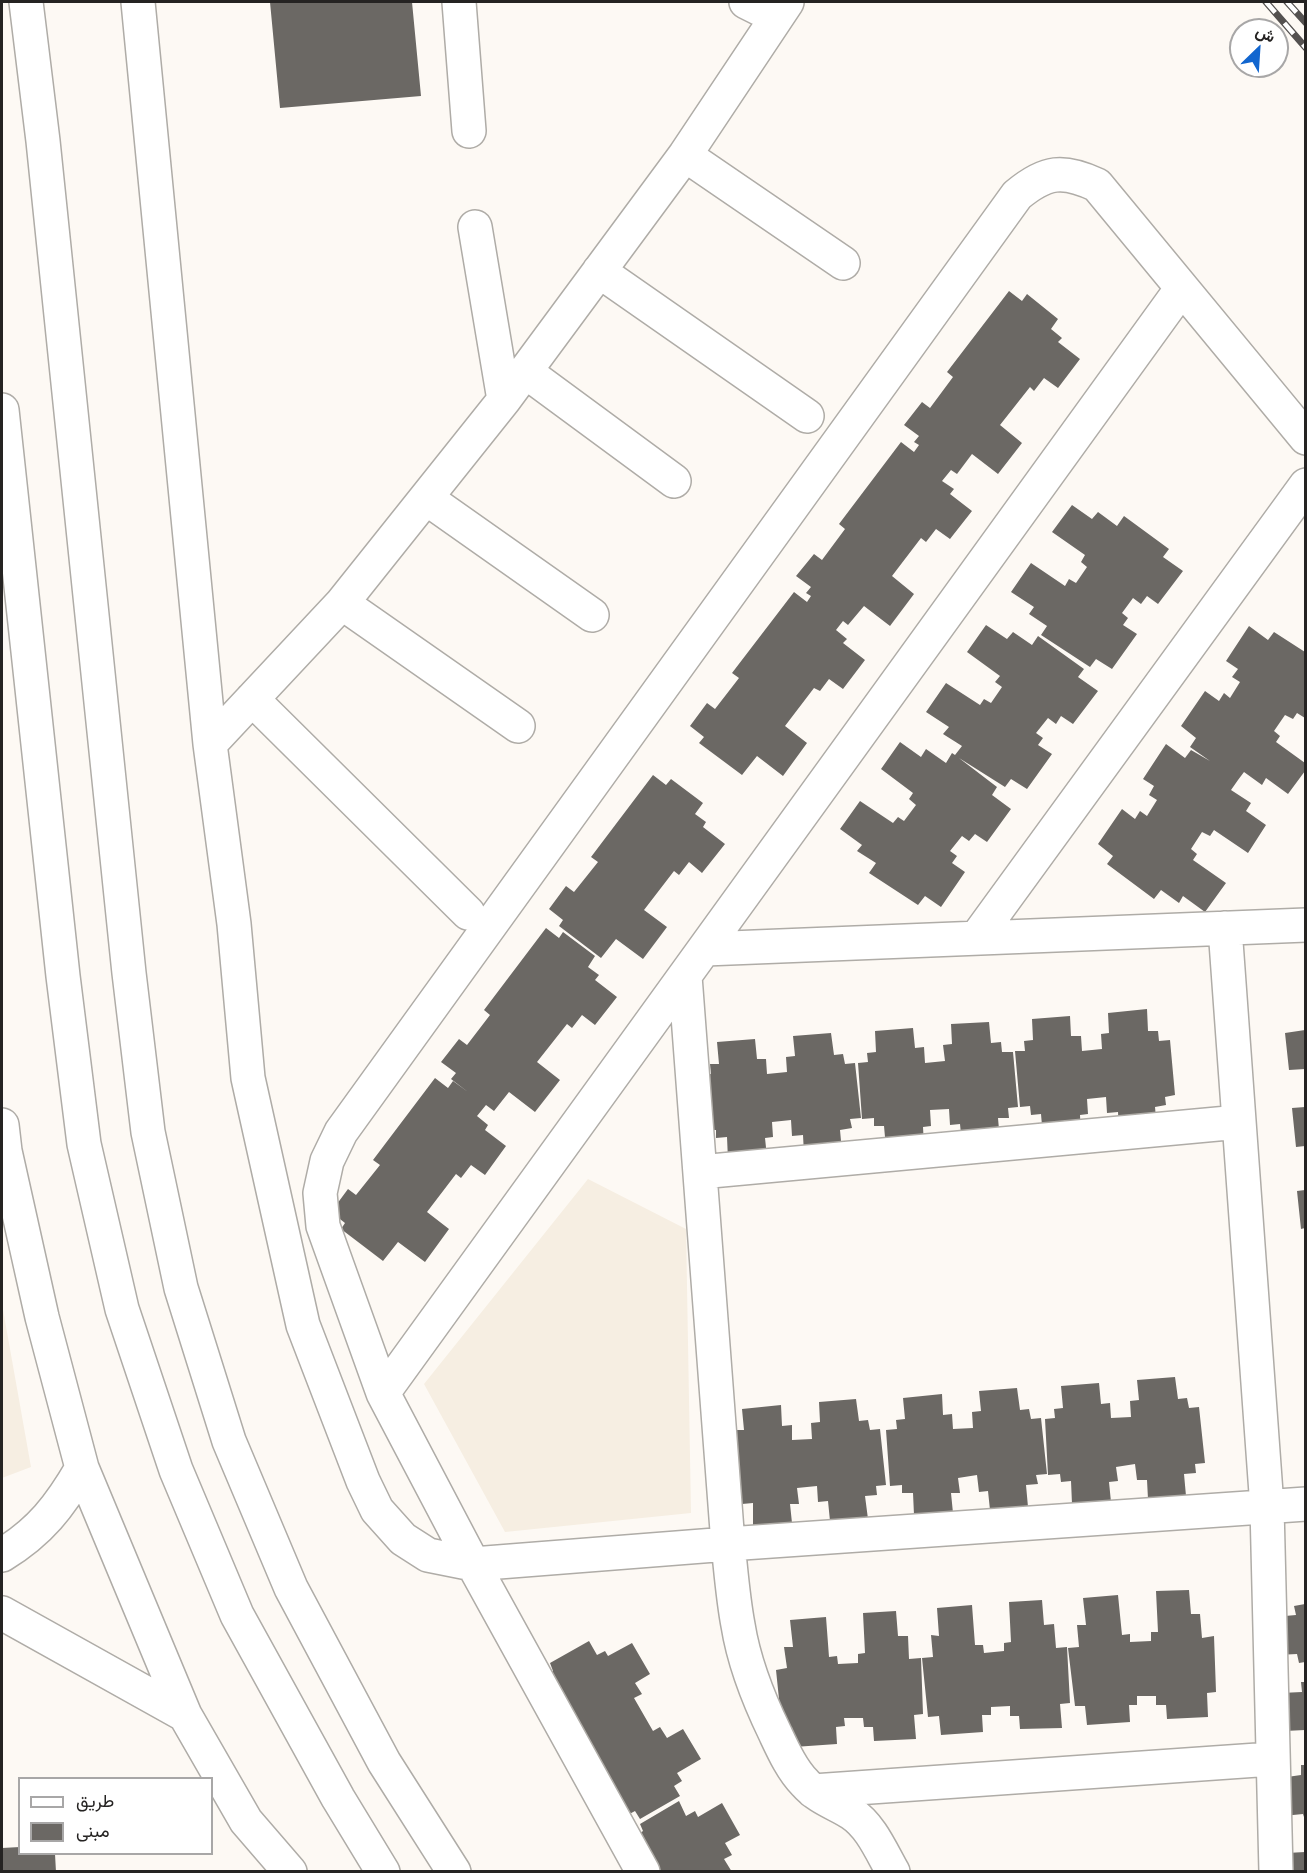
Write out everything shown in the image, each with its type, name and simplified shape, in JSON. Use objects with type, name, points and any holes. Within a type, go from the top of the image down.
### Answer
[{"type":"street","points":[[26,2],[43,141],[129,973],[148,1132],[181,1288],[229,1441],[291,1588],[384,1762],[454,1872]]},
{"type":"street","points":[[138,2],[210,744],[234,924],[248,1078],[303,1324],[363,1481],[377,1510],[403,1539],[428,1555],[473,1564],[1305,1504]]},
{"type":"street","points":[[459,2],[469,131]]},
{"type":"street","points":[[210,744],[342,603],[504,400],[685,155],[781,9],[746,2]]},
{"type":"street","points":[[685,155],[843,263]]},
{"type":"street","points":[[643,1872],[473,1564],[383,1394],[323,1226],[320,1193],[327,1161],[341,1132],[1010,204],[1034,181],[1055,174],[1077,176],[1097,185],[1305,438]]},
{"type":"street","points":[[475,227],[504,400]]},
{"type":"street","points":[[599,271],[807,416]]},
{"type":"street","points":[[383,1394],[1182,288]]},
{"type":"street","points":[[525,372],[674,481]]},
{"type":"street","points":[[2,411],[63,976],[84,1144],[122,1309],[176,1470],[237,1615],[338,1798],[383,1872]]},
{"type":"street","points":[[977,937],[1305,485]]},
{"type":"street","points":[[426,498],[592,615]]},
{"type":"street","points":[[342,603],[518,726]]},
{"type":"street","points":[[252,699],[468,913]]},
{"type":"street","points":[[705,948],[1305,925]]},
{"type":"street","points":[[1225,928],[1267,1507],[1276,1872]]},
{"type":"street","points":[[685,976],[728,1544],[737,1625],[754,1684],[778,1741],[803,1782],[813,1791],[860,1820],[868,1829],[893,1872]]},
{"type":"street","points":[[700,1172],[1239,1122]]},
{"type":"street","points":[[2,1125],[5,1151],[42,1317],[82,1468],[185,1715],[246,1821],[290,1872]]},
{"type":"street","points":[[2,1555],[19,1545],[43,1525],[62,1502],[82,1468]]},
{"type":"street","points":[[2,1613],[185,1715]]},
{"type":"street","points":[[813,1791],[1272,1760]]},
{"type":"shaded area","points":[[588,1179],[686,1229],[691,1513],[505,1532],[424,1384]]},
{"type":"shaded area","points":[[2,1304],[31,1467],[2,1478]]},
{"type":"building","points":[[270,2],[412,2],[421,96],[280,108]]},
{"type":"building","points":[[1009,291],[1022,301],[1027,294],[1058,319],[1051,329],[1062,338],[1058,342],[1080,359],[1058,388],[1044,378],[1034,391],[1030,387],[1000,425],[1022,443],[998,474],[972,454],[957,474],[951,470],[942,481],[954,489],[950,494],[972,511],[950,539],[936,529],[926,542],[921,538],[892,576],[914,594],[890,626],[864,606],[848,625],[843,621],[836,630],[847,639],[843,643],[865,660],[843,689],[829,679],[820,691],[814,688],[785,726],[807,743],[783,776],[757,756],[742,775],[699,743],[704,737],[690,726],[707,703],[715,709],[739,678],[732,673],[794,592],[807,602],[811,596],[806,593],[811,587],[796,576],[814,554],[822,560],[845,529],[839,524],[901,442],[914,452],[919,445],[914,442],[919,436],[904,425],[922,402],[930,408],[953,377],[947,372]]},
{"type":"building","points":[[1072,505],[1092,519],[1098,512],[1117,526],[1124,516],[1169,549],[1163,557],[1183,571],[1158,604],[1147,596],[1141,604],[1133,598],[1122,613],[1128,618],[1123,625],[1137,634],[1112,669],[1096,659],[1090,667],[1041,635],[1047,626],[1029,614],[1034,607],[1011,592],[1031,563],[1065,586],[1069,579],[1076,583],[1087,567],[1081,562],[1085,555],[1052,532]]},
{"type":"building","points":[[986,625],[1007,639],[1013,632],[1032,645],[1038,636],[1084,669],[1078,677],[1098,691],[1073,724],[1061,716],[1056,724],[1048,718],[1036,733],[1043,738],[1038,745],[1052,754],[1027,789],[1011,779],[1005,787],[959,758],[997,787],[992,795],[1011,809],[987,842],[975,834],[969,841],[962,836],[950,851],[957,856],[952,863],[965,872],[941,907],[925,896],[918,905],[869,873],[876,863],[857,851],[862,845],[840,829],[860,801],[893,823],[898,817],[904,821],[916,805],[909,799],[913,793],[881,769],[900,742],[921,757],[926,749],[946,763],[952,753],[955,755],[962,746],[943,734],[949,727],[926,712],[946,683],[980,705],[984,699],[991,703],[1002,687],[995,682],[1000,676],[967,652]]},
{"type":"building","points":[[1249,626],[1268,640],[1274,632],[1305,652],[1305,718],[1297,713],[1293,719],[1285,715],[1274,731],[1280,736],[1276,742],[1305,763],[1305,771],[1288,794],[1266,778],[1262,785],[1244,772],[1238,780],[1231,790],[1251,803],[1246,811],[1266,825],[1248,853],[1214,830],[1210,836],[1202,832],[1191,849],[1197,854],[1193,860],[1226,883],[1205,912],[1183,896],[1179,903],[1161,890],[1154,899],[1107,864],[1113,856],[1098,844],[1122,809],[1135,819],[1140,811],[1147,816],[1157,800],[1149,795],[1154,786],[1143,779],[1166,744],[1185,758],[1191,750],[1210,761],[1190,747],[1196,738],[1181,726],[1205,691],[1219,701],[1224,693],[1230,698],[1240,682],[1232,677],[1238,669],[1226,661]]},
{"type":"building","points":[[653,775],[666,785],[671,779],[703,803],[695,814],[706,822],[703,827],[725,844],[702,873],[689,862],[679,875],[674,871],[644,910],[667,927],[643,959],[616,939],[601,958],[559,926],[563,920],[549,909],[566,886],[574,892],[598,862],[591,857]]},
{"type":"building","points":[[546,928],[559,938],[563,932],[595,956],[588,967],[599,975],[595,980],[617,997],[595,1025],[582,1015],[572,1028],[567,1024],[537,1062],[560,1080],[535,1112],[509,1092],[494,1111],[486,1105],[477,1116],[488,1125],[485,1130],[506,1146],[485,1175],[471,1165],[461,1178],[456,1174],[427,1212],[449,1229],[425,1262],[398,1242],[383,1261],[341,1229],[345,1223],[331,1212],[348,1189],[356,1195],[380,1165],[373,1160],[435,1078],[448,1088],[453,1081],[468,1092],[451,1079],[456,1073],[441,1062],[459,1039],[467,1045],[490,1015],[484,1010]]},
{"type":"building","points":[[1147,1009],[1148,1031],[1158,1031],[1159,1041],[1170,1040],[1175,1095],[1165,1097],[1166,1105],[1155,1107],[1157,1129],[1119,1131],[1118,1112],[1107,1113],[1106,1097],[1087,1099],[1088,1114],[1080,1115],[1081,1134],[1043,1137],[1041,1114],[1031,1115],[1030,1106],[1020,1107],[1015,1051],[1025,1051],[1024,1041],[1033,1040],[1032,1019],[1070,1016],[1071,1036],[1081,1036],[1082,1051],[1102,1049],[1101,1034],[1109,1033],[1108,1013]]},
{"type":"building","points":[[989,1022],[991,1043],[1001,1042],[1002,1052],[1013,1052],[1018,1107],[1008,1108],[1009,1118],[998,1118],[1000,1141],[962,1144],[960,1124],[950,1125],[949,1109],[930,1110],[931,1126],[923,1127],[924,1145],[886,1148],[884,1126],[874,1126],[874,1118],[862,1119],[858,1063],[868,1062],[867,1053],[876,1052],[875,1031],[913,1028],[915,1048],[924,1047],[925,1063],[945,1061],[943,1045],[952,1044],[951,1024]]},
{"type":"building","points":[[1305,1030],[1305,1069],[1289,1070],[1285,1033]]},
{"type":"building","points":[[831,1033],[834,1055],[843,1054],[845,1064],[855,1063],[861,1118],[850,1119],[852,1128],[840,1130],[842,1152],[804,1154],[803,1135],[792,1136],[791,1120],[772,1122],[773,1137],[765,1138],[767,1157],[728,1160],[727,1137],[716,1138],[716,1130],[704,1130],[700,1074],[711,1074],[710,1064],[719,1064],[717,1042],[755,1039],[757,1059],[766,1059],[767,1074],[787,1072],[786,1057],[795,1056],[793,1036]]},
{"type":"building","points":[[1305,1107],[1305,1146],[1296,1147],[1292,1108]]},
{"type":"building","points":[[1305,1190],[1305,1228],[1301,1229],[1297,1191]]},
{"type":"building","points":[[1175,1377],[1178,1399],[1187,1398],[1189,1408],[1199,1407],[1205,1463],[1195,1464],[1196,1473],[1184,1474],[1186,1496],[1148,1499],[1147,1480],[1137,1480],[1135,1464],[1116,1467],[1118,1481],[1109,1482],[1111,1502],[1072,1504],[1071,1481],[1061,1482],[1060,1474],[1048,1475],[1045,1419],[1055,1418],[1054,1409],[1063,1408],[1061,1386],[1099,1383],[1101,1404],[1110,1403],[1111,1418],[1131,1417],[1130,1401],[1139,1400],[1137,1380]]},
{"type":"building","points":[[1017,1388],[1020,1410],[1029,1409],[1031,1419],[1041,1418],[1047,1474],[1036,1475],[1038,1484],[1026,1485],[1028,1507],[990,1510],[988,1491],[979,1492],[977,1475],[958,1478],[960,1493],[951,1493],[953,1513],[914,1515],[913,1493],[902,1493],[902,1485],[890,1486],[886,1430],[897,1429],[896,1420],[905,1419],[903,1398],[942,1394],[943,1415],[952,1414],[953,1429],[973,1428],[972,1412],[981,1411],[979,1391]]},
{"type":"building","points":[[856,1399],[859,1421],[868,1420],[870,1430],[880,1429],[886,1485],[876,1486],[877,1495],[865,1496],[868,1519],[830,1521],[828,1501],[818,1502],[817,1486],[797,1488],[799,1504],[790,1504],[792,1523],[753,1526],[753,1503],[742,1504],[741,1496],[735,1430],[744,1430],[742,1409],[781,1405],[782,1426],[792,1425],[792,1440],[812,1439],[811,1423],[820,1422],[819,1402]]},
{"type":"building","points":[[1189,1590],[1191,1614],[1200,1614],[1202,1638],[1214,1636],[1216,1692],[1207,1693],[1208,1717],[1167,1719],[1166,1705],[1156,1705],[1156,1696],[1137,1696],[1137,1705],[1129,1705],[1130,1722],[1087,1725],[1085,1706],[1075,1706],[1068,1648],[1079,1647],[1077,1625],[1086,1625],[1083,1598],[1118,1595],[1122,1635],[1130,1634],[1130,1642],[1151,1641],[1151,1632],[1158,1632],[1156,1591]]},
{"type":"building","points":[[1042,1600],[1044,1625],[1054,1624],[1056,1648],[1067,1647],[1070,1703],[1060,1704],[1062,1728],[1020,1729],[1019,1716],[1010,1716],[1010,1706],[991,1707],[991,1715],[982,1715],[983,1732],[941,1735],[939,1716],[928,1717],[922,1658],[933,1657],[931,1635],[939,1636],[937,1608],[972,1605],[975,1645],[983,1645],[984,1653],[1004,1651],[1004,1643],[1011,1642],[1009,1602]]},
{"type":"building","points":[[1305,1604],[1305,1662],[1299,1663],[1297,1654],[1277,1655],[1274,1617],[1296,1615],[1294,1606]]},
{"type":"building","points":[[896,1611],[898,1636],[908,1636],[909,1659],[921,1658],[923,1714],[914,1715],[916,1739],[874,1741],[873,1727],[864,1727],[863,1718],[844,1718],[845,1726],[836,1727],[837,1744],[794,1747],[792,1727],[782,1728],[776,1670],[787,1668],[784,1647],[793,1647],[790,1620],[826,1617],[829,1657],[837,1656],[838,1664],[858,1663],[858,1654],[865,1653],[863,1613]]},
{"type":"building","points":[[589,1641],[597,1655],[605,1651],[608,1656],[632,1643],[650,1674],[635,1683],[642,1694],[634,1698],[653,1731],[660,1727],[667,1738],[683,1729],[701,1759],[677,1773],[682,1781],[674,1786],[680,1796],[640,1819],[635,1811],[622,1818],[540,1679],[553,1671],[550,1663]]},
{"type":"building","points":[[1301,1682],[1305,1682],[1305,1730],[1285,1731],[1281,1693],[1302,1692]]},
{"type":"building","points":[[1301,1765],[1305,1765],[1305,1820],[1303,1814],[1283,1816],[1280,1778],[1301,1775]]},
{"type":"building","points":[[679,1801],[686,1816],[695,1811],[698,1817],[722,1803],[740,1835],[725,1843],[732,1855],[724,1859],[732,1872],[658,1872],[630,1840],[643,1831],[640,1824]]},
{"type":"building","points":[[18,1847],[18,1855],[55,1855],[56,1872],[2,1872],[2,1848]]},
{"type":"building","points":[[1305,1852],[1305,1872],[1288,1872],[1287,1853]]},
{"type":"railway","points":[[1266,2],[1306,48]]},
{"type":"railway","points":[[1287,2],[1306,23]]}]
